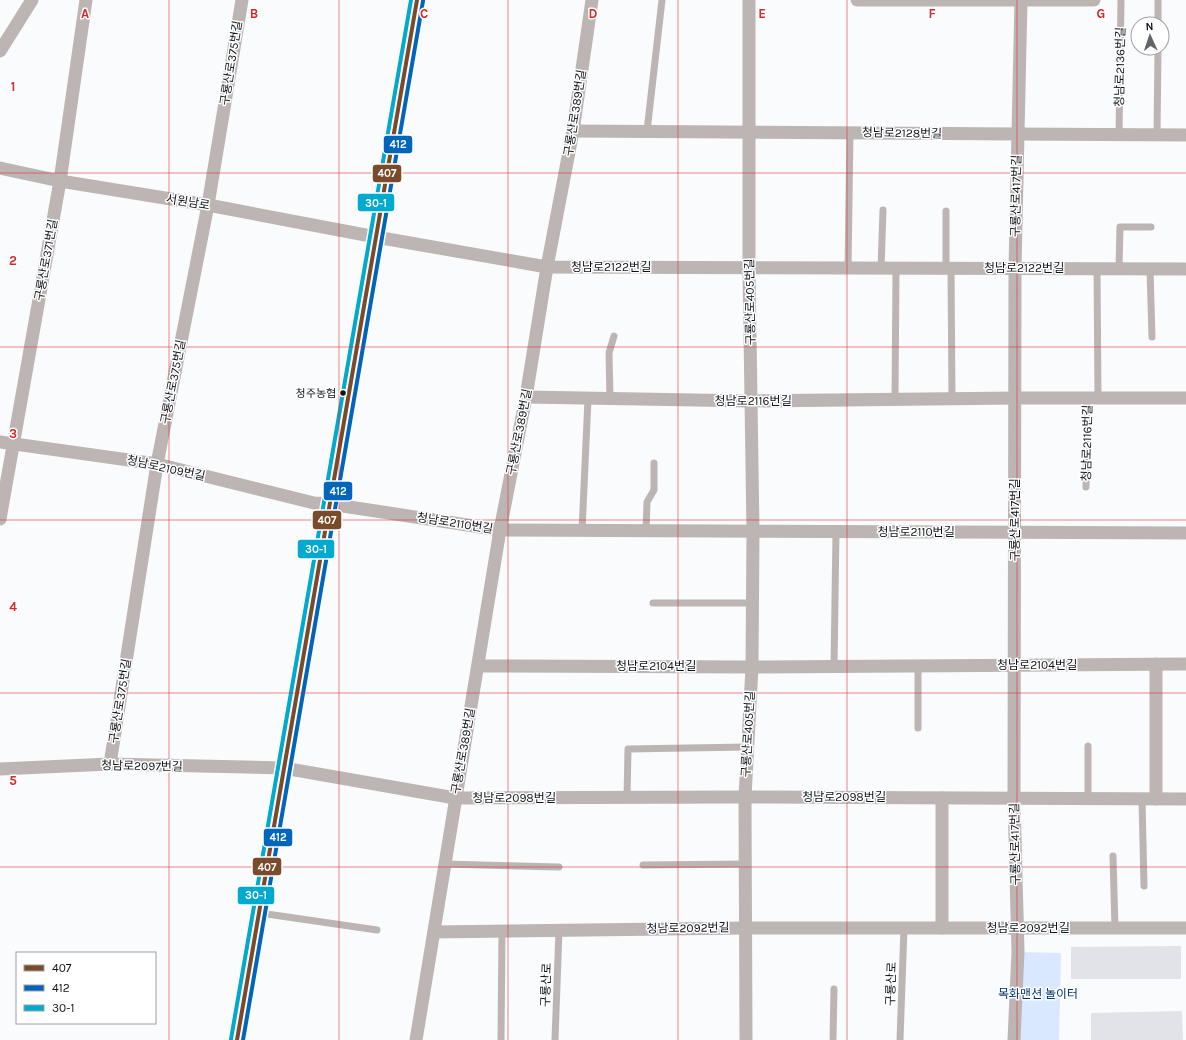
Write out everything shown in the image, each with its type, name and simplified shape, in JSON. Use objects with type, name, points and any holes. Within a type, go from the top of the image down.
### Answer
[{"type":"main road","points":[[237,1040],[417,0]]},
{"type":"street","points":[[0,51],[32,0]]},
{"type":"street","name":"구룡산로371번길","points":[[0,519],[60,181],[86,0]]},
{"type":"street","name":"구룡산로375번길","points":[[110,764],[157,464],[208,204],[242,0]]},
{"type":"street","name":"구룡산로389번길","points":[[416,1040],[455,798],[479,666],[500,530],[526,397],[547,267],[573,131],[592,0]]},
{"type":"street","name":"구룡산로405번길","points":[[746,1040],[745,797],[752,667],[753,531],[749,268],[749,0]]},
{"type":"street","points":[[857,0],[1094,0]]},
{"type":"street","name":"구룡산로417번길","points":[[1014,1040],[1018,952],[1016,929],[1014,799],[1015,268],[1021,0]]},
{"type":"street","name":"청남로2128번길","points":[[573,131],[1186,135]]},
{"type":"street","name":"서원남로","points":[[0,168],[60,181],[208,204],[376,237]]},
{"type":"street","name":"청남로2122번길","points":[[376,237],[547,267],[1186,269]]},
{"type":"street","name":"청남로2116번길","points":[[526,397],[751,401],[1186,398]]},
{"type":"street","name":"청남로2109번길","points":[[0,442],[157,464],[314,503],[330,504]]},
{"type":"street","name":"청남로2110번길","points":[[330,504],[500,530],[1186,533]]},
{"type":"street","points":[[1156,664],[1156,799]]},
{"type":"street","name":"청남로2104번길","points":[[479,666],[752,667],[1186,664]]},
{"type":"street","name":"청남로2097번길","points":[[0,769],[110,764],[284,768]]},
{"type":"street","name":"청남로2098번길","points":[[284,768],[455,798],[745,797],[1186,799]]},
{"type":"street","points":[[942,798],[942,928]]},
{"type":"street","name":"청남로2092번길","points":[[434,932],[745,928],[1186,928]]},
{"type":"lane","points":[[647,131],[662,0]]},
{"type":"lane","name":"청남로2136번길","points":[[1119,134],[1121,0]]},
{"type":"lane","points":[[1158,0],[1158,16]]},
{"type":"lane","points":[[1157,135],[1158,56]]},
{"type":"lane","points":[[848,269],[850,132]]},
{"type":"lane","points":[[881,269],[883,210]]},
{"type":"lane","points":[[946,211],[952,335],[952,399]]},
{"type":"lane","points":[[1119,268],[1120,227],[1151,227]]},
{"type":"lane","name":"청남로2116번길","points":[[1086,487],[1097,330],[1097,268]]},
{"type":"lane","points":[[1150,268],[1152,337]]},
{"type":"lane","points":[[896,269],[896,399]]},
{"type":"lane","points":[[610,399],[609,353],[614,336]]},
{"type":"lane","points":[[582,530],[588,399]]},
{"type":"lane","points":[[646,531],[647,502],[654,490],[654,463]]},
{"type":"lane","points":[[834,666],[836,531]]},
{"type":"lane","points":[[653,603],[752,604]]},
{"type":"lane","points":[[918,665],[918,728]]},
{"type":"lane","points":[[1088,746],[1088,799]]},
{"type":"lane","points":[[627,798],[628,749],[747,747]]},
{"type":"lane","points":[[1142,798],[1144,886]]},
{"type":"lane","points":[[1113,856],[1115,928]]},
{"type":"lane","points":[[444,864],[558,867]]},
{"type":"lane","points":[[643,865],[745,864]]},
{"type":"lane","points":[[259,913],[377,930]]},
{"type":"lane","name":"구룡산로","points":[[900,1040],[904,928]]},
{"type":"lane","name":"구룡산로","points":[[555,1040],[559,930]]},
{"type":"lane","points":[[501,1040],[502,931]]},
{"type":"lane","points":[[833,1040],[834,989]]},
{"type":"green space","name":"목화맨션 놀이터","points":[[1018,952],[1061,953],[1059,1040],[1014,1040]]},
{"type":"building","points":[[1181,946],[1181,979],[1071,979],[1071,947]]},
{"type":"building","points":[[1182,1011],[1183,1040],[1091,1040],[1091,1013]]},
{"type":"transit line","name":"30-1","points":[[231,1039],[411,0]]},
{"type":"transit line","name":"407","points":[[237,1040],[417,0]]},
{"type":"transit line","name":"412","points":[[243,1040],[423,1]]},
{"type":"place","name":"청주농협","points":[[343,393]]}]
